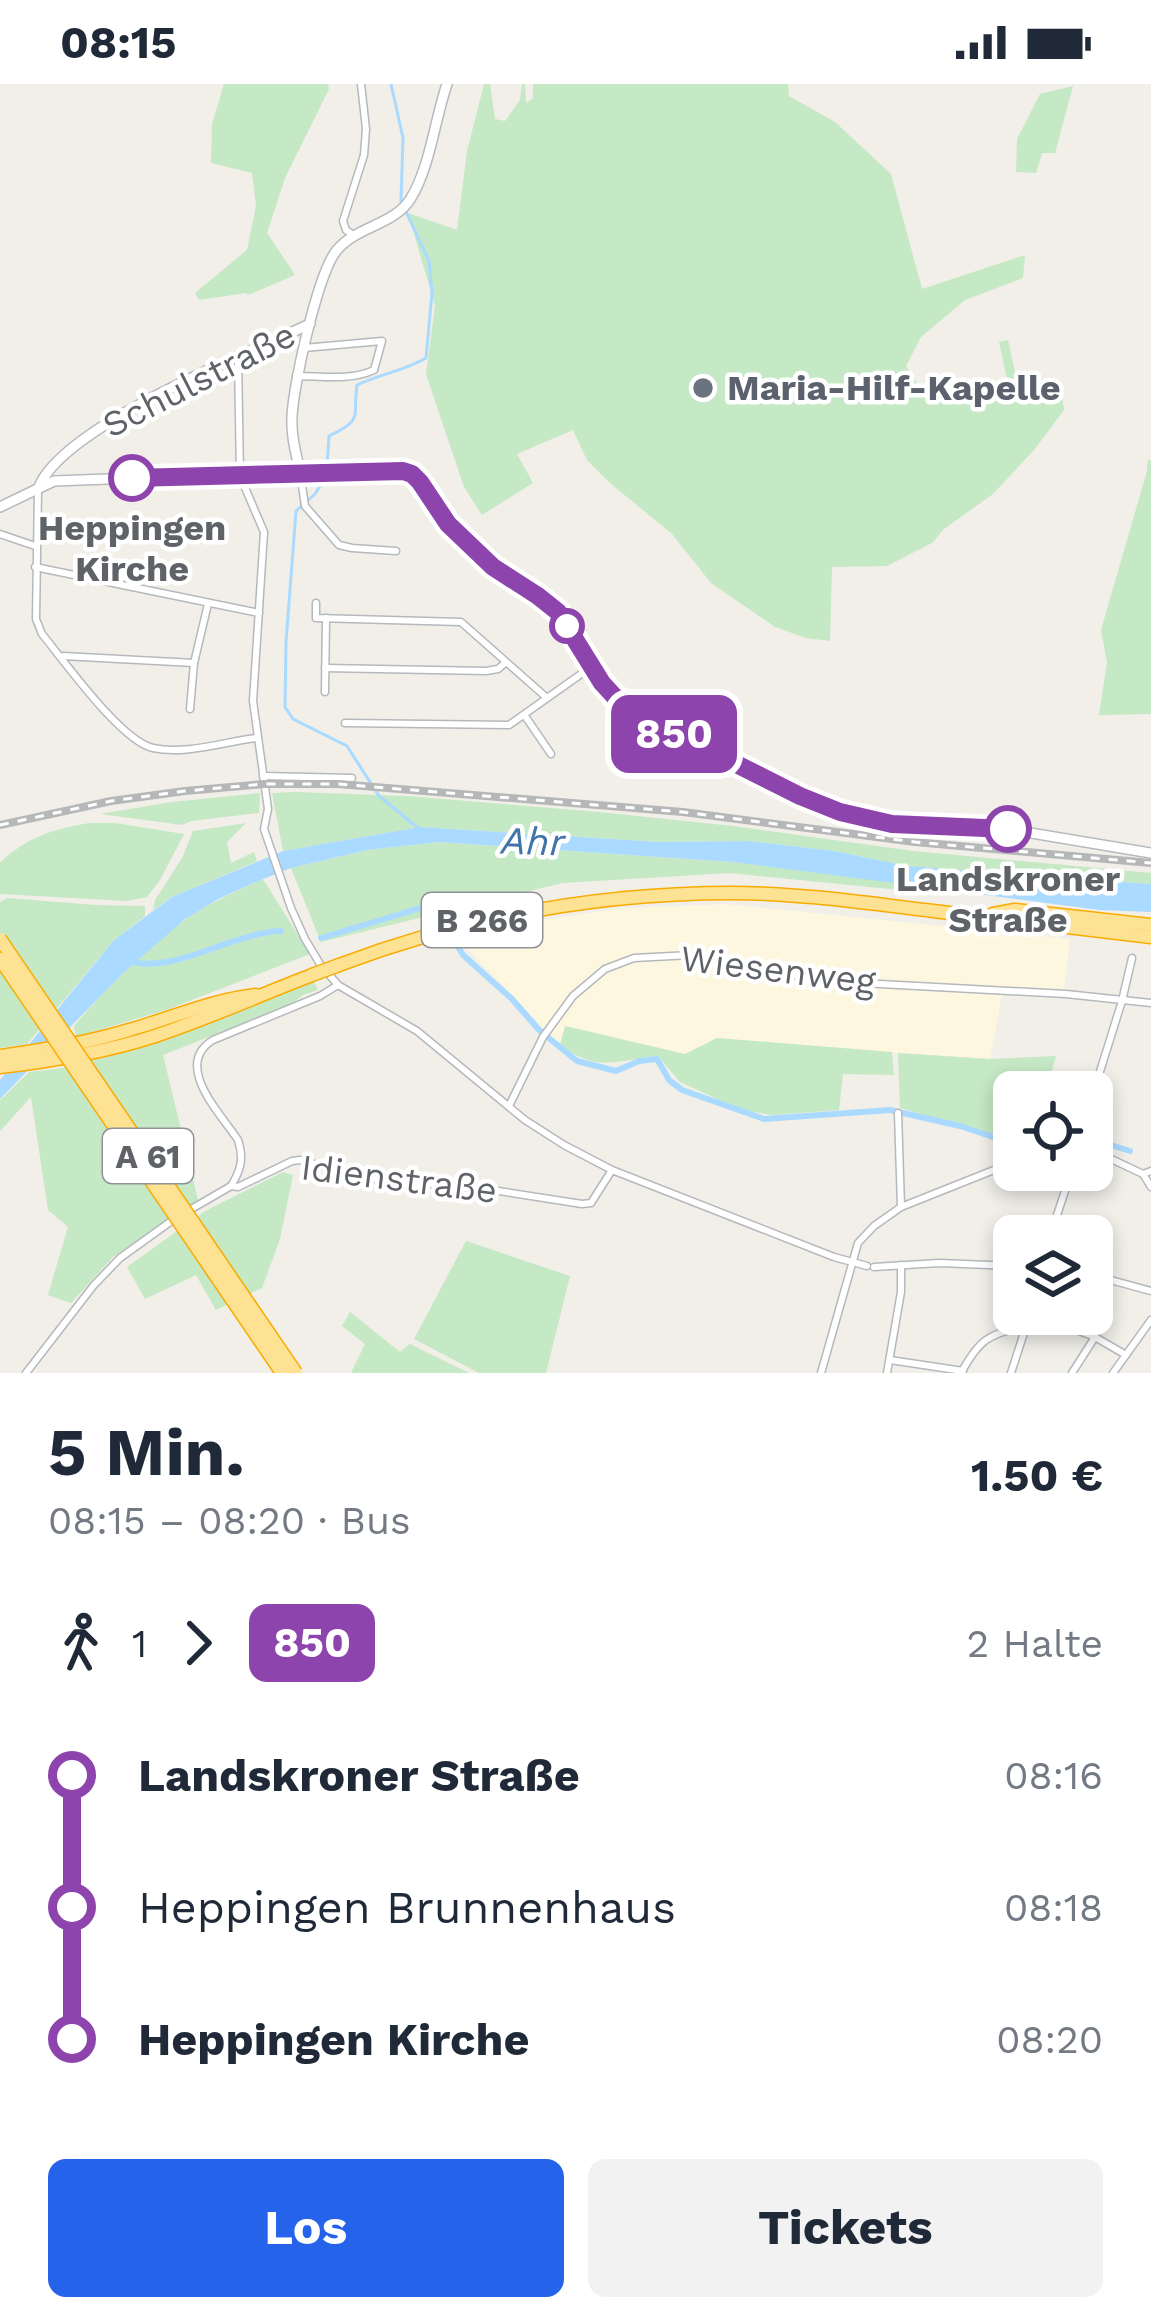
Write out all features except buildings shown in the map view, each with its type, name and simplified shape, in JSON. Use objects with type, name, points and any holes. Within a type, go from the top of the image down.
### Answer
[{"type":"highway","name":"B 266","points":[[0,1067],[197,1022],[390,945],[461,925],[618,897],[773,894],[1151,938]]},
{"type":"highway","name":"B 266","points":[[980,917],[1015,910],[1151,925]]},
{"type":"highway","name":"A 61","points":[[0,939],[296,1373]]},
{"type":"highway","name":"A 61","points":[[0,959],[282,1373]]},
{"type":"highway","name":"B 266","points":[[0,1056],[106,1042]]},
{"type":"main road","points":[[299,472],[292,437],[296,376],[332,258],[339,247],[403,208],[420,179],[447,84]]},
{"type":"main road","name":"Schulstraße","points":[[39,487],[44,473],[63,456],[130,410],[310,323]]},
{"type":"main road","points":[[0,507],[54,481],[403,471],[412,474],[448,524],[493,567],[558,612],[614,696],[645,718],[780,787],[840,812],[892,824],[1007,829],[1151,853]]},
{"type":"street","points":[[355,236],[343,221],[364,155],[361,84]]},
{"type":"street","points":[[296,376],[368,374],[374,370],[382,341],[304,348]]},
{"type":"street","points":[[238,358],[240,476],[264,532],[254,682],[256,738],[268,809],[264,829],[312,951],[338,985],[417,1031],[564,1145],[612,1170],[853,1262],[870,1266],[993,1265]]},
{"type":"street","points":[[299,472],[304,503],[339,545],[396,551]]},
{"type":"street","points":[[39,487],[36,619],[42,634],[121,728],[154,748],[185,749],[256,738]]},
{"type":"street","points":[[0,534],[35,546]]},
{"type":"street","points":[[35,568],[259,613]]},
{"type":"street","points":[[316,603],[316,618],[461,622],[547,698]]},
{"type":"street","points":[[190,709],[194,663],[208,604]]},
{"type":"street","points":[[325,692],[326,618]]},
{"type":"street","points":[[60,656],[194,663]]},
{"type":"street","points":[[325,668],[486,671],[506,662]]},
{"type":"street","points":[[345,723],[509,725],[591,667]]},
{"type":"street","points":[[525,716],[551,754]]},
{"type":"street","points":[[263,776],[352,778]]},
{"type":"street","name":"Wiesenweg","points":[[508,1106],[544,1035],[586,982],[620,962],[658,955],[704,956],[825,981],[1151,1003]]},
{"type":"street","points":[[1100,1071],[1132,958]]},
{"type":"street","points":[[232,1186],[240,1172],[241,1150],[196,1075],[198,1055],[213,1040],[338,985]]},
{"type":"street","points":[[898,1113],[901,1207]]},
{"type":"street","points":[[1113,1159],[1147,1173],[1151,1187]]},
{"type":"street","name":"Idienstraße","points":[[28,1370],[74,1308],[120,1258],[182,1214],[292,1161],[365,1178],[582,1204],[590,1203],[612,1170]]},
{"type":"street","points":[[821,1373],[858,1243],[901,1207],[993,1170]]},
{"type":"street","points":[[887,1373],[901,1265]]},
{"type":"street","points":[[1113,1281],[1151,1291]]},
{"type":"street","points":[[1113,1373],[1151,1320]]},
{"type":"street","points":[[890,1360],[962,1372],[974,1349],[993,1335]]},
{"type":"street","points":[[1011,1373],[1022,1335]]},
{"type":"street","points":[[1090,1335],[1126,1355]]},
{"type":"street","points":[[1072,1373],[1095,1337]]},
{"type":"shaded area","points":[[725,904],[1070,939],[1064,992],[1003,989],[990,1059],[717,1038],[685,1054],[565,1026],[560,1045],[457,938],[616,909]]},
{"type":"green space","points":[[224,84],[328,84],[329,89],[285,178],[267,233],[295,275],[248,295],[199,300],[195,293],[247,250],[256,206],[252,173],[211,163],[212,124]]},
{"type":"green space","points":[[484,84],[490,84],[495,119],[505,121],[520,100],[522,84],[526,103],[533,98],[533,84],[788,84],[789,96],[835,122],[891,174],[922,289],[1025,255],[1023,278],[965,300],[921,337],[906,366],[919,387],[1009,388],[999,342],[1008,340],[1017,381],[1033,388],[1060,380],[1064,410],[993,494],[932,543],[887,566],[832,567],[830,641],[775,627],[711,583],[672,534],[587,460],[573,430],[517,454],[533,483],[482,515],[464,487],[426,374],[435,306],[408,213],[457,230],[467,151]]},
{"type":"green space","points":[[1073,86],[1055,153],[1042,153],[1036,173],[1016,172],[1017,139],[1040,94]]},
{"type":"green space","points":[[1148,460],[1151,714],[1099,715],[1107,662],[1101,630]]},
{"type":"green space","points":[[260,793],[259,813],[182,825],[100,814],[172,802]]},
{"type":"green space","points":[[272,793],[407,796],[733,826],[913,851],[1151,873],[1151,884],[907,866],[749,841],[659,842],[420,827],[283,851]]},
{"type":"green space","points":[[89,823],[184,834],[147,897],[127,901],[0,894],[0,863],[10,854],[41,836]]},
{"type":"green space","points":[[246,823],[227,842],[231,863],[254,852],[257,861],[172,897],[153,910],[193,831]]},
{"type":"green space","points":[[439,842],[733,862],[910,883],[910,891],[730,873],[562,883],[321,942],[291,868],[367,850]]},
{"type":"green space","points":[[263,879],[310,954],[169,1009],[76,1037],[74,1026],[155,943],[204,907]]},
{"type":"green space","points":[[7,898],[145,906],[145,916],[114,940],[27,1044],[0,1048],[0,902]]},
{"type":"green space","points":[[314,982],[318,990],[290,1005],[163,1055],[198,1200],[113,1257],[71,1303],[48,1295],[68,1227],[48,1210],[31,1097],[0,1131],[0,1100],[29,1072],[152,1045]]},
{"type":"green space","points":[[565,1026],[685,1054],[717,1038],[892,1052],[894,1075],[843,1074],[839,1110],[771,1115],[739,1109],[680,1082],[658,1056],[596,1062],[573,1054],[560,1045]]},
{"type":"green space","points":[[898,1053],[990,1059],[1056,1056],[1052,1071],[993,1071],[993,1135],[900,1108]]},
{"type":"green space","points":[[283,1172],[293,1175],[280,1239],[262,1288],[216,1310],[196,1275],[145,1299],[127,1267],[205,1211]]},
{"type":"green space","points":[[466,1241],[570,1276],[546,1373],[479,1373],[414,1339]]},
{"type":"green space","points":[[350,1312],[400,1352],[410,1344],[469,1373],[351,1373],[365,1344],[342,1326]]},
{"type":"water","name":"Ahr","points":[[420,827],[659,842],[749,841],[907,866],[1151,884],[1151,912],[1100,910],[733,862],[439,842],[367,850],[291,868],[220,898],[185,919],[122,974],[0,1099],[0,1080],[114,940],[172,897],[283,851]]},
{"type":"waterway","points":[[327,466],[329,436],[355,416],[357,385],[426,358],[432,293],[429,261],[401,201],[403,138],[391,84]]},
{"type":"waterway","points":[[326,476],[296,511],[285,707],[293,719],[347,746],[379,796],[418,828]]},
{"type":"waterway","points":[[321,938],[427,906],[431,911]]},
{"type":"waterway","points":[[130,961],[164,962],[281,931]]},
{"type":"waterway","points":[[451,935],[463,955],[577,1061],[616,1071],[657,1059],[669,1080],[682,1090],[764,1119],[890,1110],[993,1137]]},
{"type":"waterway","points":[[1113,1146],[1130,1151]]},
{"type":"railway","points":[[0,825],[185,791],[338,784],[683,812],[915,842],[1151,863]]},
{"type":"bus line","name":"850","points":[[132,478],[299,472],[412,474],[463,539],[493,567],[558,612],[602,683],[645,718],[840,812],[892,824],[1008,829]]},
{"type":"place","name":"Maria-Hilf-Kapelle","points":[[703,388]]},
{"type":"place","name":"Heppingen Kirche","points":[[132,478]]},
{"type":"place","name":"Landskroner Straße","points":[[1008,829]]}]
